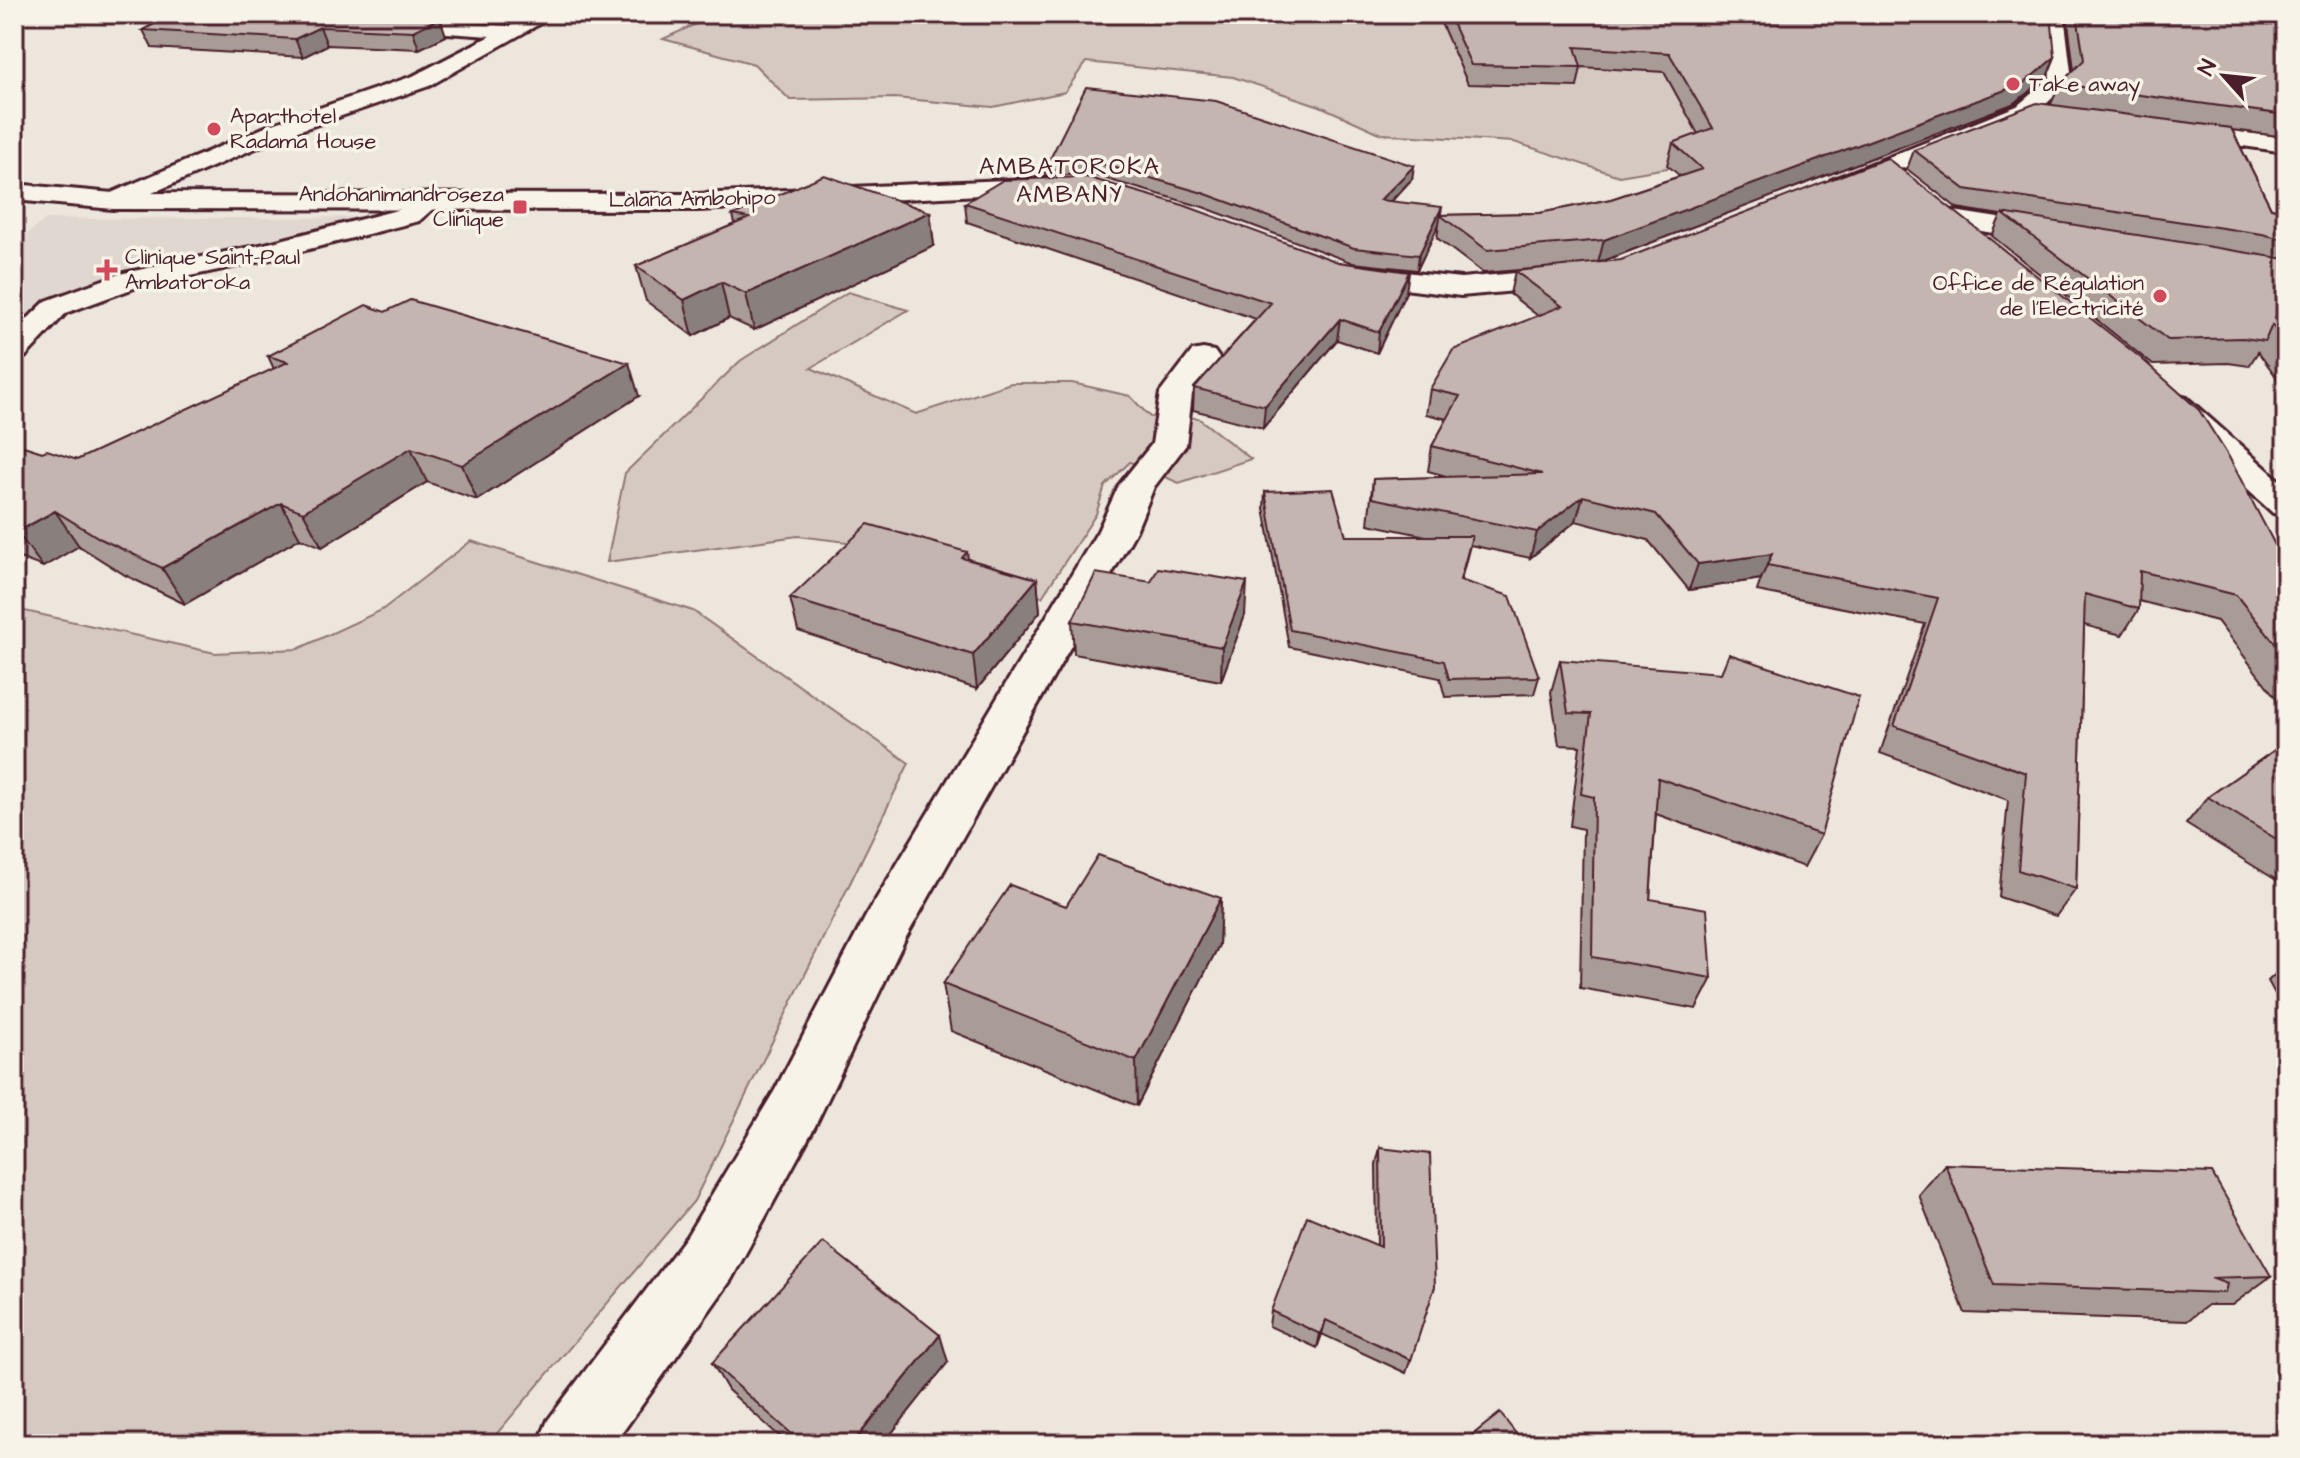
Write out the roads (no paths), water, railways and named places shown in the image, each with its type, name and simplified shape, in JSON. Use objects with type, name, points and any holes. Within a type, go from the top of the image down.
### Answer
[{"type":"street","points":[[330,14],[346,20],[511,32]]},
{"type":"street","points":[[113,201],[251,140],[421,81],[547,14]]},
{"type":"street","points":[[1812,196],[2025,111],[2061,80],[2054,14]]},
{"type":"street","points":[[2025,111],[2056,115]]},
{"type":"street","points":[[2148,127],[2286,145]]},
{"type":"street","points":[[1886,168],[1996,258]]},
{"type":"street","name":"Làlana Ambohipo","points":[[14,192],[113,201],[698,202],[1072,185]]},
{"type":"street","points":[[14,350],[56,307],[129,280],[266,252],[410,215],[430,200]]},
{"type":"street","points":[[1947,218],[2080,239]]},
{"type":"street","points":[[1319,264],[1347,274],[1461,287],[1604,274]]},
{"type":"street","points":[[572,1444],[717,1244],[795,1108],[884,930],[1117,531],[1137,485],[1169,445],[1170,418],[1176,393],[1203,358]]},
{"type":"street","points":[[2153,387],[2286,505]]},
{"type":"place","name":"Take away","points":[[2013,84]]},
{"type":"place","name":"Aparthotel Radama House","points":[[214,129]]},
{"type":"place","name":"Andohanimandroseza Clinique","points":[[520,207]]},
{"type":"place","name":"Clinique Saint-Paul Ambatoroka","points":[[107,270]]},
{"type":"place","name":"Office de Régulation de l'Electricité","points":[[2160,296]]},
{"type":"district","name":"AMBATOROKA AMBANY","points":[[1070,181]]}]
